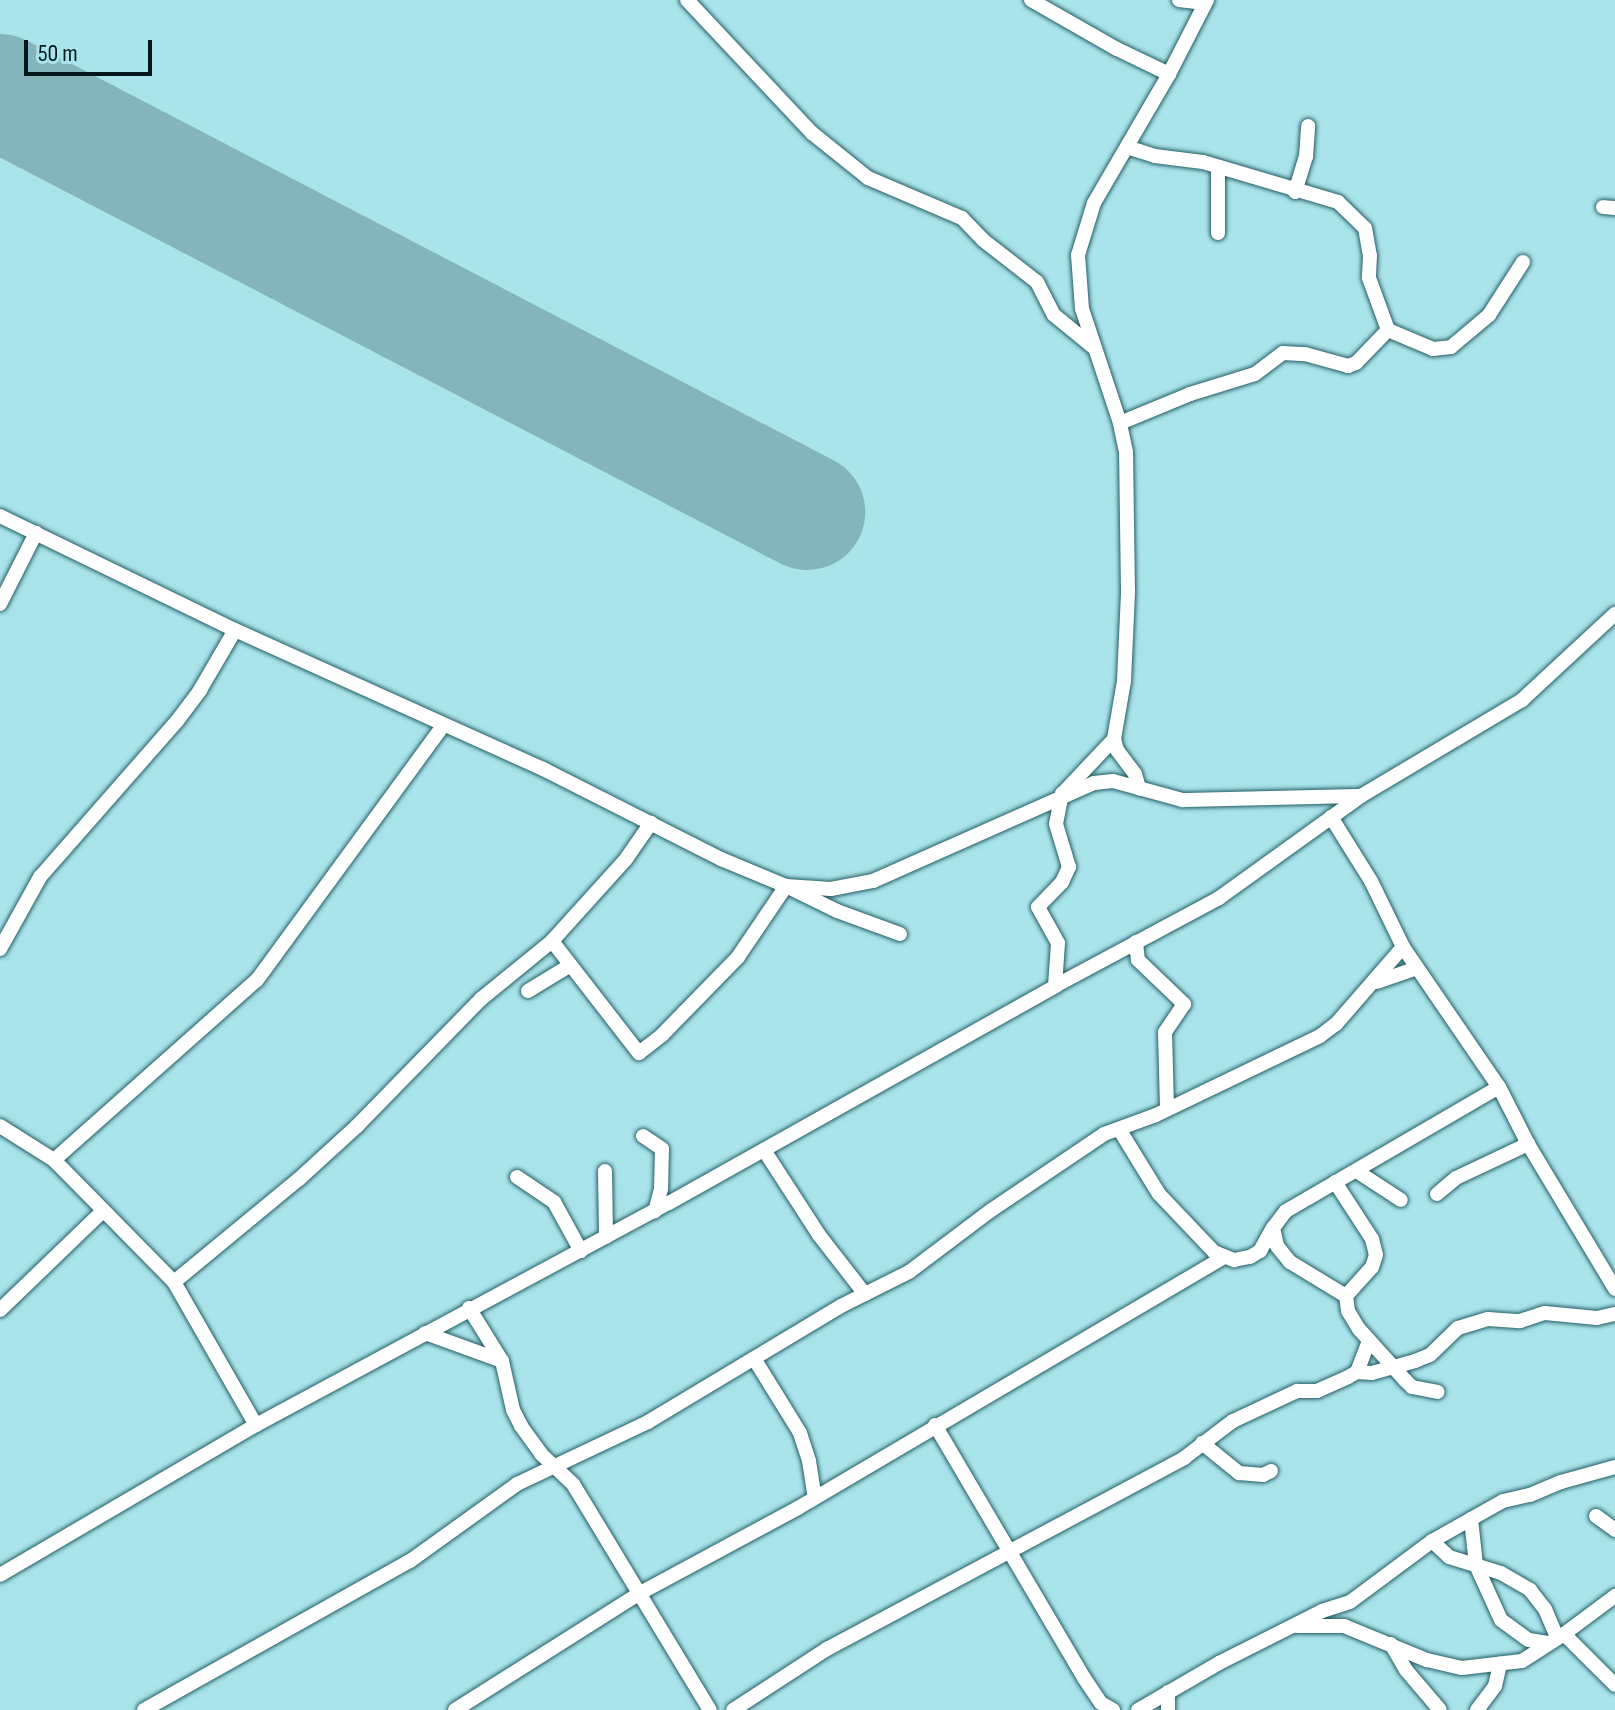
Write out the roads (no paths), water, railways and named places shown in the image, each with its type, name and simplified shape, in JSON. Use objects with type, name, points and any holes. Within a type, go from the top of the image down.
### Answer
[{"type":"street","points":[[687,0],[812,133],[868,178],[962,218],[983,240],[1037,282],[1054,315],[1092,346]]},
{"type":"street","points":[[1031,0],[1117,49],[1169,74]]},
{"type":"street","points":[[1139,788],[1135,774],[1117,750],[1114,739],[1124,681],[1128,593],[1127,466],[1120,423],[1092,346],[1078,286],[1078,255],[1094,203],[1169,74],[1206,1],[1179,0]]},
{"type":"street","points":[[1295,192],[1306,157],[1308,126]]},
{"type":"street","points":[[1127,147],[1138,153],[1203,162],[1295,192],[1338,202],[1359,218],[1365,228],[1369,278],[1388,330],[1433,349],[1451,347],[1489,315],[1523,262]]},
{"type":"street","points":[[1218,167],[1218,233]]},
{"type":"street","points":[[1120,423],[1190,394],[1255,374],[1283,353],[1305,354],[1348,366],[1356,363],[1388,330]]},
{"type":"street","points":[[0,516],[235,630],[543,769],[721,859],[837,911],[900,934]]},
{"type":"street","points":[[0,604],[36,533]]},
{"type":"street","points":[[0,1575],[256,1425],[469,1308],[655,1211],[1219,898],[1361,796],[1522,700],[1579,651],[1615,614]]},
{"type":"street","points":[[0,949],[40,877],[177,721],[200,690],[235,630]]},
{"type":"street","points":[[54,1160],[257,980],[443,726]]},
{"type":"street","points":[[1061,983],[1057,963],[1058,943],[1038,911],[1069,867],[1056,824],[1062,794],[1114,739]]},
{"type":"street","points":[[786,886],[831,889],[873,881],[973,839],[1062,794],[1094,783],[1113,781],[1182,800],[1361,796]]},
{"type":"street","points":[[1331,817],[1371,881],[1403,947],[1499,1087],[1528,1144],[1615,1289]]},
{"type":"street","points":[[174,1282],[299,1179],[481,999],[552,941],[593,899],[651,823]]},
{"type":"street","points":[[552,941],[635,1051],[642,1053],[738,957],[786,886]]},
{"type":"street","points":[[1136,942],[1138,960],[1184,1004],[1165,1032],[1167,1109]]},
{"type":"street","points":[[144,1710],[410,1561],[517,1484],[648,1422],[865,1294],[928,1261],[1104,1134],[1167,1109],[1320,1036],[1336,1024],[1403,947]]},
{"type":"street","points":[[528,991],[569,966]]},
{"type":"street","points":[[1373,983],[1417,968]]},
{"type":"street","points":[[1119,1129],[1159,1194],[1222,1258],[1234,1260],[1260,1251],[1286,1211],[1358,1172],[1499,1087]]},
{"type":"street","points":[[0,1126],[54,1160],[174,1282],[256,1425]]},
{"type":"street","points":[[643,1136],[662,1149],[661,1189],[655,1211]]},
{"type":"street","points":[[1437,1194],[1456,1178],[1528,1144]]},
{"type":"street","points":[[764,1150],[819,1235],[865,1294]]},
{"type":"street","points":[[605,1171],[606,1237]]},
{"type":"street","points":[[1358,1172],[1401,1200]]},
{"type":"street","points":[[517,1177],[554,1202],[581,1251]]},
{"type":"street","points":[[1335,1182],[1372,1239],[1376,1255],[1372,1267],[1346,1296]]},
{"type":"street","points":[[0,1310],[103,1211]]},
{"type":"street","points":[[1273,1228],[1277,1246],[1290,1262],[1346,1296],[1352,1319],[1412,1387],[1438,1392]]},
{"type":"street","points":[[455,1710],[642,1592],[815,1498],[1222,1258]]},
{"type":"street","points":[[469,1308],[502,1361],[513,1410],[521,1426],[541,1454],[573,1484],[616,1559],[642,1592],[710,1710]]},
{"type":"street","points":[[733,1710],[808,1660],[1184,1458],[1202,1443],[1267,1403],[1297,1391],[1324,1389],[1357,1372],[1372,1373],[1430,1355],[1458,1328],[1488,1319],[1520,1321],[1545,1313],[1597,1318],[1615,1314]]},
{"type":"street","points":[[425,1333],[502,1361]]},
{"type":"street","points":[[1357,1372],[1369,1340]]},
{"type":"street","points":[[755,1360],[800,1433],[809,1461],[815,1498]]},
{"type":"street","points":[[935,1425],[1106,1708]]},
{"type":"street","points":[[1202,1443],[1239,1473],[1263,1475],[1271,1471]]},
{"type":"street","points":[[1138,1710],[1322,1611],[1350,1602],[1432,1541],[1503,1501],[1615,1467]]},
{"type":"street","points":[[1596,1516],[1615,1530]]},
{"type":"street","points":[[1471,1519],[1476,1565],[1501,1620],[1529,1640],[1556,1638]]},
{"type":"street","points":[[1432,1541],[1449,1557],[1501,1573],[1530,1590],[1545,1609],[1556,1638],[1614,1682]]},
{"type":"street","points":[[1295,1626],[1344,1626],[1427,1660],[1462,1668],[1522,1661],[1615,1597]]},
{"type":"street","points":[[1391,1644],[1406,1670],[1440,1710]]},
{"type":"street","points":[[1477,1710],[1500,1675],[1500,1664]]},
{"type":"street","points":[[1168,1692],[1168,1710]]}]
